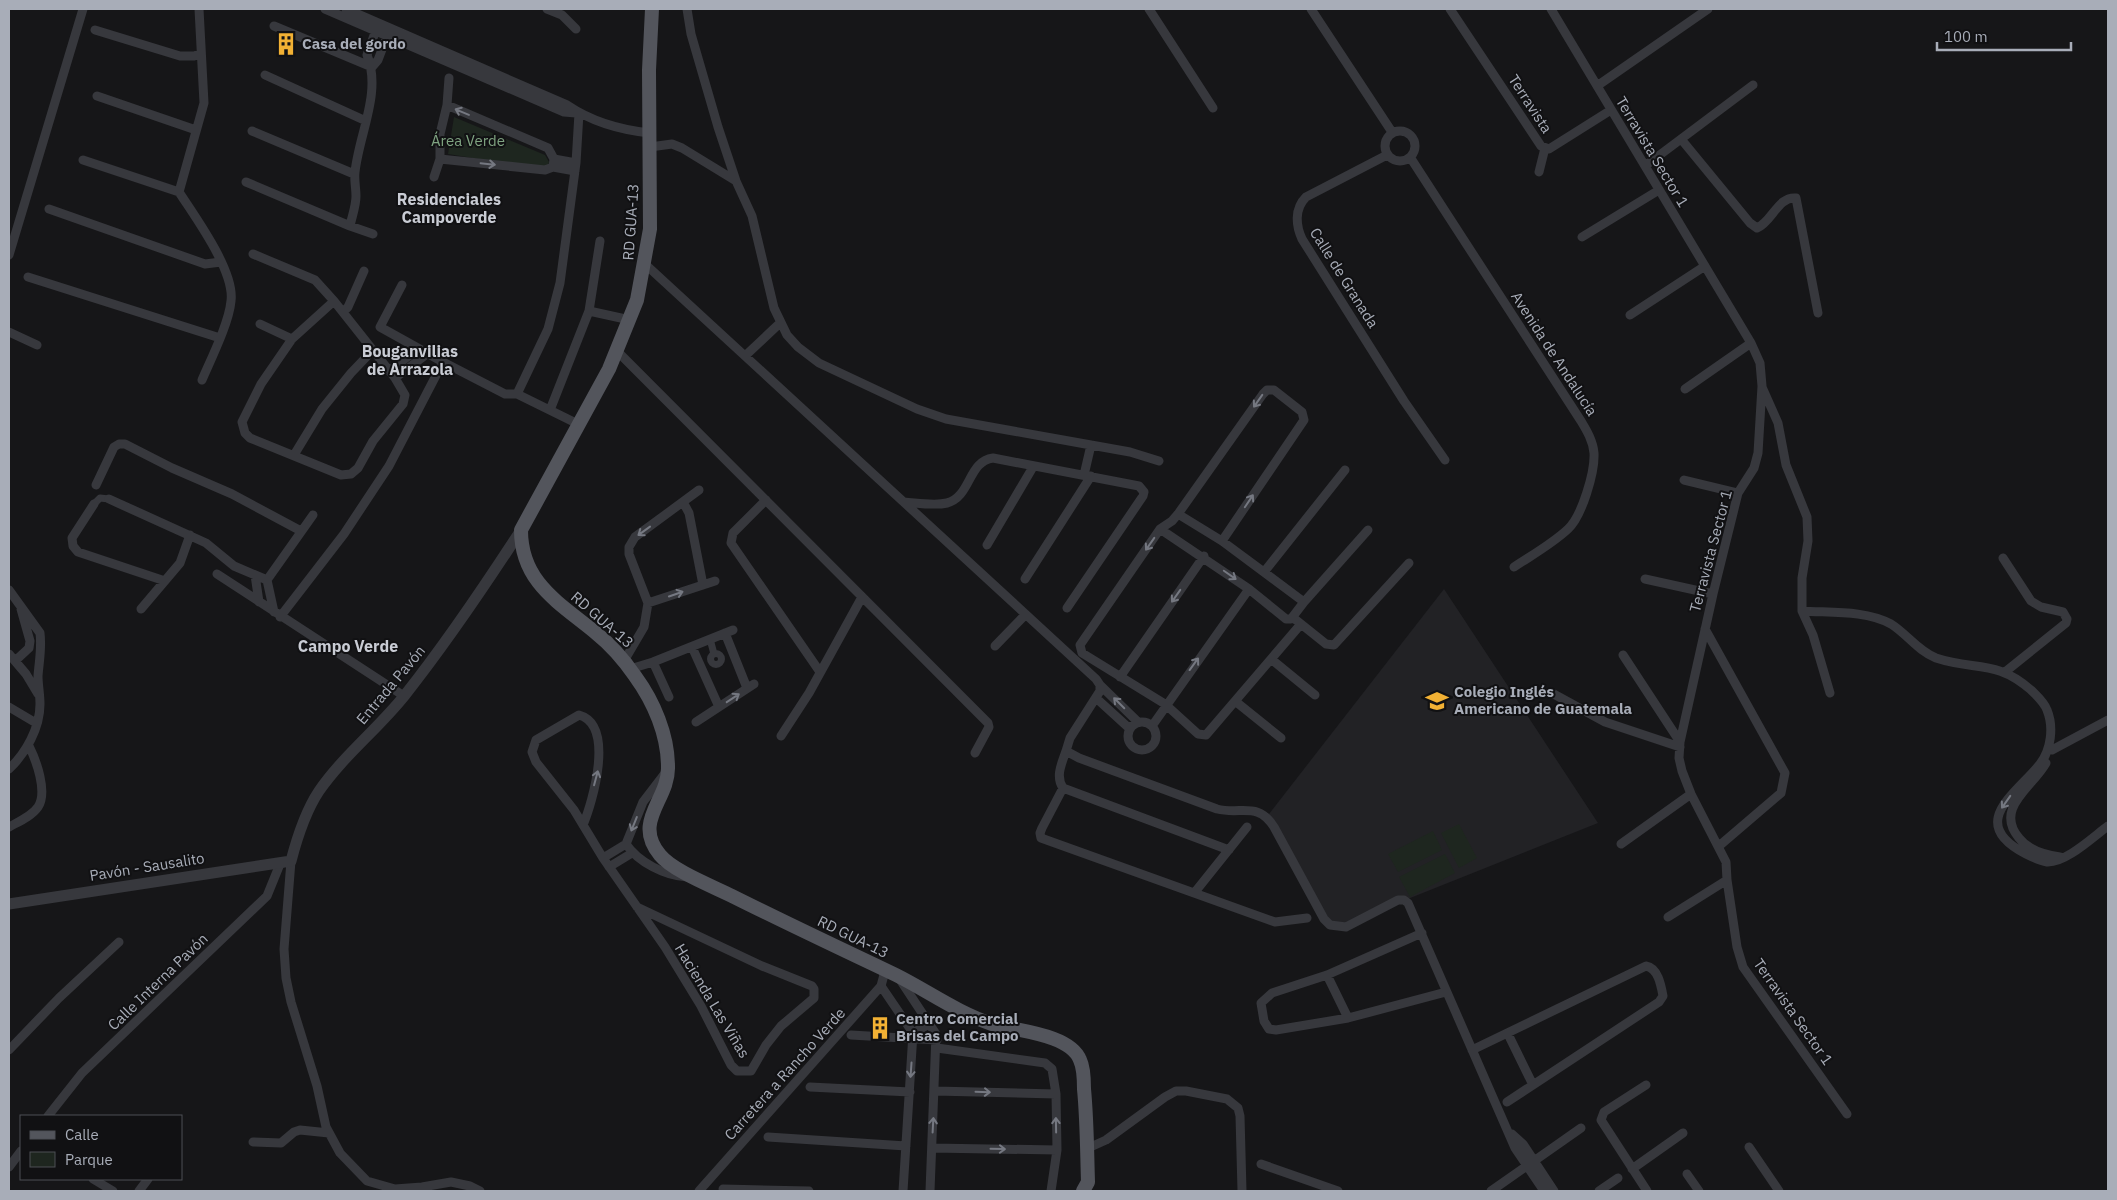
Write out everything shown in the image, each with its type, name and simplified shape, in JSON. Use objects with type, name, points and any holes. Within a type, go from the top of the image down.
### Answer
[{"type":"main road","name":"RD GUA-13","points":[[652,9],[649,70],[650,229],[637,300],[617,351],[580,425],[521,530],[524,557],[539,584],[553,599],[607,643],[627,665],[648,696],[663,730],[668,768],[665,783],[652,814],[649,830],[655,848],[665,860],[692,877],[891,973],[977,1018],[1007,1028],[1056,1040],[1070,1046],[1080,1059],[1087,1114],[1086,1149],[1088,1182],[1083,1191]]},
{"type":"street","points":[[9,255],[83,9]]},
{"type":"street","points":[[179,192],[204,103],[198,13],[192,9]]},
{"type":"street","points":[[325,9],[377,27],[623,130],[650,133]]},
{"type":"street","points":[[346,9],[377,27]]},
{"type":"street","points":[[547,9],[563,12],[576,29]]},
{"type":"street","points":[[687,9],[691,34],[736,181],[752,216],[774,308],[780,323],[792,341],[819,363],[917,409],[956,422],[989,426],[1130,452],[1158,461]]},
{"type":"street","points":[[1149,9],[1212,108]]},
{"type":"street","points":[[1311,9],[1392,132]]},
{"type":"street","name":"Terravista","points":[[1450,9],[1541,146],[1546,148],[1554,147],[1611,110]]},
{"type":"street","name":"Terravista Sector 1","points":[[1552,9],[1751,343],[1760,363],[1762,386],[1758,453],[1754,468],[1738,493],[1712,594],[1680,744],[1682,771],[1691,794],[1726,862],[1737,947],[1743,967],[1847,1114]]},
{"type":"street","points":[[1597,86],[1708,9]]},
{"type":"street","points":[[274,26],[372,67]]},
{"type":"street","points":[[350,226],[355,204],[354,174],[373,80],[372,67],[367,54],[377,27]]},
{"type":"street","points":[[95,30],[180,56],[200,54]]},
{"type":"street","points":[[372,67],[378,60],[389,32]]},
{"type":"street","points":[[265,75],[366,121]]},
{"type":"street","points":[[434,177],[440,159],[440,134],[447,105],[449,78]]},
{"type":"street","points":[[1645,166],[1753,85]]},
{"type":"street","points":[[97,96],[196,130]]},
{"type":"street","points":[[447,105],[548,148],[554,163]]},
{"type":"street","points":[[517,394],[553,312],[567,237],[576,167],[579,113]]},
{"type":"street","points":[[252,130],[354,174]]},
{"type":"street","points":[[1401,130],[1411,135],[1415,148],[1410,158],[1396,161],[1387,155],[1384,145],[1385,140],[1392,132],[1401,130]]},
{"type":"street","points":[[1681,139],[1750,224],[1757,228],[1764,225],[1784,201],[1792,197],[1796,198],[1818,313]]},
{"type":"street","points":[[650,147],[672,144],[682,148],[736,181]]},
{"type":"street","points":[[1539,172],[1546,148]]},
{"type":"street","name":"Calle de Granada","points":[[1387,155],[1306,197],[1298,210],[1297,229],[1404,401],[1445,460]]},
{"type":"street","name":"Avenida de Andalucía","points":[[1410,158],[1581,421],[1592,444],[1594,454],[1591,476],[1572,523],[1558,537],[1514,567]]},
{"type":"street","points":[[440,159],[545,170],[554,163],[576,167]]},
{"type":"street","points":[[83,160],[179,192],[221,262],[227,274],[231,301],[220,338],[202,380]]},
{"type":"street","points":[[246,182],[373,234]]},
{"type":"street","points":[[1582,237],[1659,190]]},
{"type":"street","points":[[49,209],[205,264],[221,262]]},
{"type":"street","points":[[550,410],[589,311],[600,241]]},
{"type":"street","points":[[253,254],[316,280],[334,301],[343,312],[392,374],[405,396],[403,404],[374,441],[358,468],[351,474],[341,475],[250,438],[245,433],[242,422],[261,384],[292,339],[334,301]]},
{"type":"street","points":[[644,264],[1096,679],[1138,722],[1152,726],[1156,732],[1156,739],[1150,749],[1143,751],[1132,747],[1128,735],[1130,729],[1138,722]]},
{"type":"street","points":[[1630,315],[1705,266]]},
{"type":"street","points":[[343,312],[348,307],[364,271]]},
{"type":"street","points":[[28,277],[220,338]]},
{"type":"street","points":[[402,285],[380,327],[427,354],[505,394],[517,394],[580,425]]},
{"type":"street","points":[[589,311],[630,320]]},
{"type":"street","points":[[9,322],[10,332],[37,345]]},
{"type":"street","points":[[745,356],[780,323]]},
{"type":"street","points":[[260,324],[292,339]]},
{"type":"street","points":[[1685,389],[1751,343]]},
{"type":"street","points":[[392,374],[418,349]]},
{"type":"street","points":[[294,455],[322,409],[351,373],[373,350]]},
{"type":"street","points":[[617,351],[988,723],[989,728],[976,753]]},
{"type":"street","points":[[392,374],[427,354]]},
{"type":"street","points":[[277,614],[344,534],[389,466],[443,362]]},
{"type":"street","points":[[1762,386],[1778,423],[1786,465],[1807,517],[1808,541],[1802,578],[1802,611],[1813,635],[1830,693]]},
{"type":"street","points":[[1222,541],[1304,420],[1302,412],[1274,390],[1267,390],[1263,394],[1178,514],[1172,521],[1160,529],[1080,645],[1080,650],[1085,655],[1165,704],[1198,734],[1202,735],[1210,732],[1301,624]]},
{"type":"street","points":[[96,484],[114,447],[119,444],[125,444],[172,468],[232,494],[301,531]]},
{"type":"street","points":[[1025,579],[1087,475],[1091,445]]},
{"type":"street","points":[[904,502],[943,503],[957,498],[980,464],[993,458],[1139,486],[1144,492],[1067,608]]},
{"type":"street","points":[[987,545],[1033,467]]},
{"type":"street","points":[[1264,572],[1345,470]]},
{"type":"street","points":[[1684,480],[1738,493]]},
{"type":"street","points":[[627,665],[644,627],[648,603],[629,554],[629,547],[635,537],[699,490]]},
{"type":"street","points":[[165,582],[78,552],[74,548],[72,538],[100,498],[109,499],[190,535],[206,543],[226,562],[268,580]]},
{"type":"street","points":[[766,500],[733,533],[731,543],[820,672]]},
{"type":"street","points":[[683,502],[689,513],[703,585]]},
{"type":"street","points":[[1178,514],[1222,541],[1304,602]]},
{"type":"street","points":[[277,614],[268,580],[312,515]]},
{"type":"street","points":[[1160,529],[1204,556],[1249,588],[1286,619],[1291,619],[1368,530]]},
{"type":"street","name":"Entrada Pavón","points":[[286,863],[318,793],[339,766],[404,696],[460,623],[521,530]]},
{"type":"street","points":[[141,609],[180,563],[190,535]]},
{"type":"street","points":[[1120,677],[1204,556]]},
{"type":"street","points":[[2003,558],[2031,601],[2041,607],[2063,612],[2067,619],[2066,623],[2005,672]]},
{"type":"street","points":[[1292,617],[1326,644],[1334,645],[1409,563]]},
{"type":"street","points":[[218,574],[404,696]]},
{"type":"street","points":[[255,575],[259,602]]},
{"type":"street","points":[[1645,579],[1712,594]]},
{"type":"street","points":[[648,603],[715,581]]},
{"type":"street","points":[[1152,726],[1165,704],[1249,588]]},
{"type":"street","points":[[9,590],[40,633],[40,706],[29,746],[9,769]]},
{"type":"street","points":[[781,736],[809,693],[862,597]]},
{"type":"street","points":[[19,603],[30,642],[29,648],[12,657],[39,694]]},
{"type":"street","points":[[1802,611],[1878,618],[1892,625],[1919,649],[1936,658],[1986,666],[2005,672],[2024,684],[2041,700],[2047,708],[2051,722],[2044,757],[2040,764],[2004,802],[1999,811],[1998,822],[2001,833],[2010,843],[2025,854],[2048,862],[2063,857],[2074,852],[2108,826]]},
{"type":"street","points":[[995,646],[1025,615]]},
{"type":"street","points":[[1705,629],[1785,773],[1780,793],[1719,846]]},
{"type":"street","points":[[627,665],[653,662],[729,632],[732,652],[750,686],[696,722]]},
{"type":"street","points":[[710,639],[713,658]]},
{"type":"street","points":[[692,646],[719,707]]},
{"type":"street","points":[[701,668],[713,658],[719,655],[722,658],[732,652]]},
{"type":"street","points":[[1623,655],[1680,744]]},
{"type":"street","points":[[1271,659],[1315,695]]},
{"type":"street","points":[[653,662],[669,697]]},
{"type":"street","points":[[1100,685],[1100,692],[1070,738],[1060,772],[1060,783],[1063,788],[1229,850]]},
{"type":"street","points":[[1550,692],[1605,722],[1680,744]]},
{"type":"street","points":[[1096,698],[1130,729]]},
{"type":"street","points":[[1235,701],[1281,738]]},
{"type":"street","points":[[9,707],[36,723]]},
{"type":"street","name":"Hacienda Las Viñas","points":[[583,825],[589,812],[600,757],[594,726],[585,717],[578,715],[564,722],[553,732],[539,738],[533,746],[532,752],[536,762],[583,825],[682,976],[732,1065],[738,1071],[751,1071],[766,1045],[781,1026],[814,998],[812,986],[762,966],[637,907]]},
{"type":"street","points":[[2052,750],[2108,720]]},
{"type":"street","points":[[2050,733],[2052,750],[2042,770],[2013,807],[2009,818],[2014,832],[2022,842],[2034,850],[2048,855],[2063,857]]},
{"type":"street","points":[[9,827],[34,812],[41,800],[42,790],[37,761],[29,746]]},
{"type":"street","points":[[1066,751],[1079,758],[1217,809],[1232,812],[1251,810],[1263,814],[1269,818],[1324,919],[1330,925],[1346,927],[1391,903],[1404,900],[1408,903],[1510,1132],[1515,1148],[1554,1191]]},
{"type":"street","points":[[603,858],[626,844],[643,802],[668,768]]},
{"type":"street","points":[[1063,788],[1042,828],[1041,838],[1275,922],[1307,918]]},
{"type":"street","points":[[1621,844],[1691,794]]},
{"type":"street","points":[[1195,892],[1247,827]]},
{"type":"street","points":[[626,844],[632,853],[659,870],[676,876],[692,877]]},
{"type":"street","points":[[609,867],[632,853]]},
{"type":"street","points":[[286,863],[284,949],[286,978],[326,1126],[340,1153],[367,1181],[395,1189],[435,1188],[451,1182],[470,1186],[480,1191]]},
{"type":"street","name":"Pavón - Sausalito","points":[[9,904],[286,863]]},
{"type":"street","name":"Calle Interna Pavón","points":[[49,1115],[82,1073],[267,896],[286,863]]},
{"type":"street","points":[[1668,917],[1727,880]]},
{"type":"street","points":[[1422,933],[1327,975],[1272,993],[1264,999],[1260,1008],[1264,1020],[1269,1029],[1276,1030],[1348,1018],[1446,992]]},
{"type":"street","points":[[9,1050],[59,998],[119,942]]},
{"type":"street","points":[[1472,1050],[1646,966],[1655,970],[1663,996],[1659,1002],[1507,1102]]},
{"type":"street","points":[[891,973],[936,1034],[930,1191]]},
{"type":"street","name":"Carretera a Rancho Verde","points":[[699,1191],[891,973]]},
{"type":"street","points":[[1327,975],[1348,1018]]},
{"type":"street","points":[[881,986],[913,1036],[903,1191]]},
{"type":"street","points":[[913,1036],[930,1024]]},
{"type":"street","points":[[1508,1034],[1533,1085]]},
{"type":"street","points":[[851,1035],[913,1036],[937,1044],[1045,1063],[1053,1071],[1056,1094],[1057,1150],[1051,1191]]},
{"type":"street","points":[[1646,1085],[1606,1110],[1601,1118],[1603,1125],[1647,1191]]},
{"type":"street","points":[[810,1087],[910,1092]]},
{"type":"street","points":[[935,1091],[1056,1094]]},
{"type":"street","points":[[1086,1149],[1101,1143],[1176,1091],[1191,1091],[1227,1099],[1235,1104],[1240,1116],[1242,1191]]},
{"type":"street","points":[[1491,1191],[1581,1128]]},
{"type":"street","points":[[253,1142],[281,1143],[294,1132],[300,1130],[329,1133]]},
{"type":"street","points":[[1632,1169],[1683,1133]]},
{"type":"street","points":[[768,1137],[906,1146]]},
{"type":"street","points":[[1749,1147],[1779,1191]]},
{"type":"street","points":[[932,1148],[1057,1150]]},
{"type":"street","points":[[9,1167],[20,1152]]},
{"type":"street","points":[[1261,1164],[1338,1191]]},
{"type":"street","points":[[1531,1164],[1544,1191]]},
{"type":"street","points":[[1687,1174],[1699,1191]]},
{"type":"street","points":[[1599,1191],[1618,1178]]},
{"type":"street","points":[[95,1180],[113,1191]]},
{"type":"street","points":[[139,1191],[147,1180]]},
{"type":"street","points":[[723,1189],[809,1191]]},
{"type":"shaded area","name":"Colegio Inglés Americano de Guatemala","points":[[1444,589],[1598,823],[1345,924],[1331,922],[1326,918],[1269,814]]},
{"type":"green space","name":"Área Verde","points":[[454,117],[545,155],[549,162],[548,166],[541,169],[448,154]]},
{"type":"green space","points":[[1459,824],[1477,858],[1459,868],[1441,833]]},
{"type":"green space","points":[[1433,831],[1442,850],[1398,872],[1388,854]]},
{"type":"green space","points":[[1445,854],[1455,873],[1410,897],[1399,877]]},
{"type":"place","name":"Casa del gordo","points":[[286,44]]},
{"type":"place","name":"Colegio Inglés Americano de Guatemala","points":[[1437,701]]},
{"type":"place","name":"Centro Comercial Brisas del Campo","points":[[880,1028]]},
{"type":"district","name":"Residenciales Campoverde","points":[[449,208]]},
{"type":"district","name":"Bouganvilias de Arrazola","points":[[410,360]]},
{"type":"district","name":"Campo Verde","points":[[348,646]]}]
